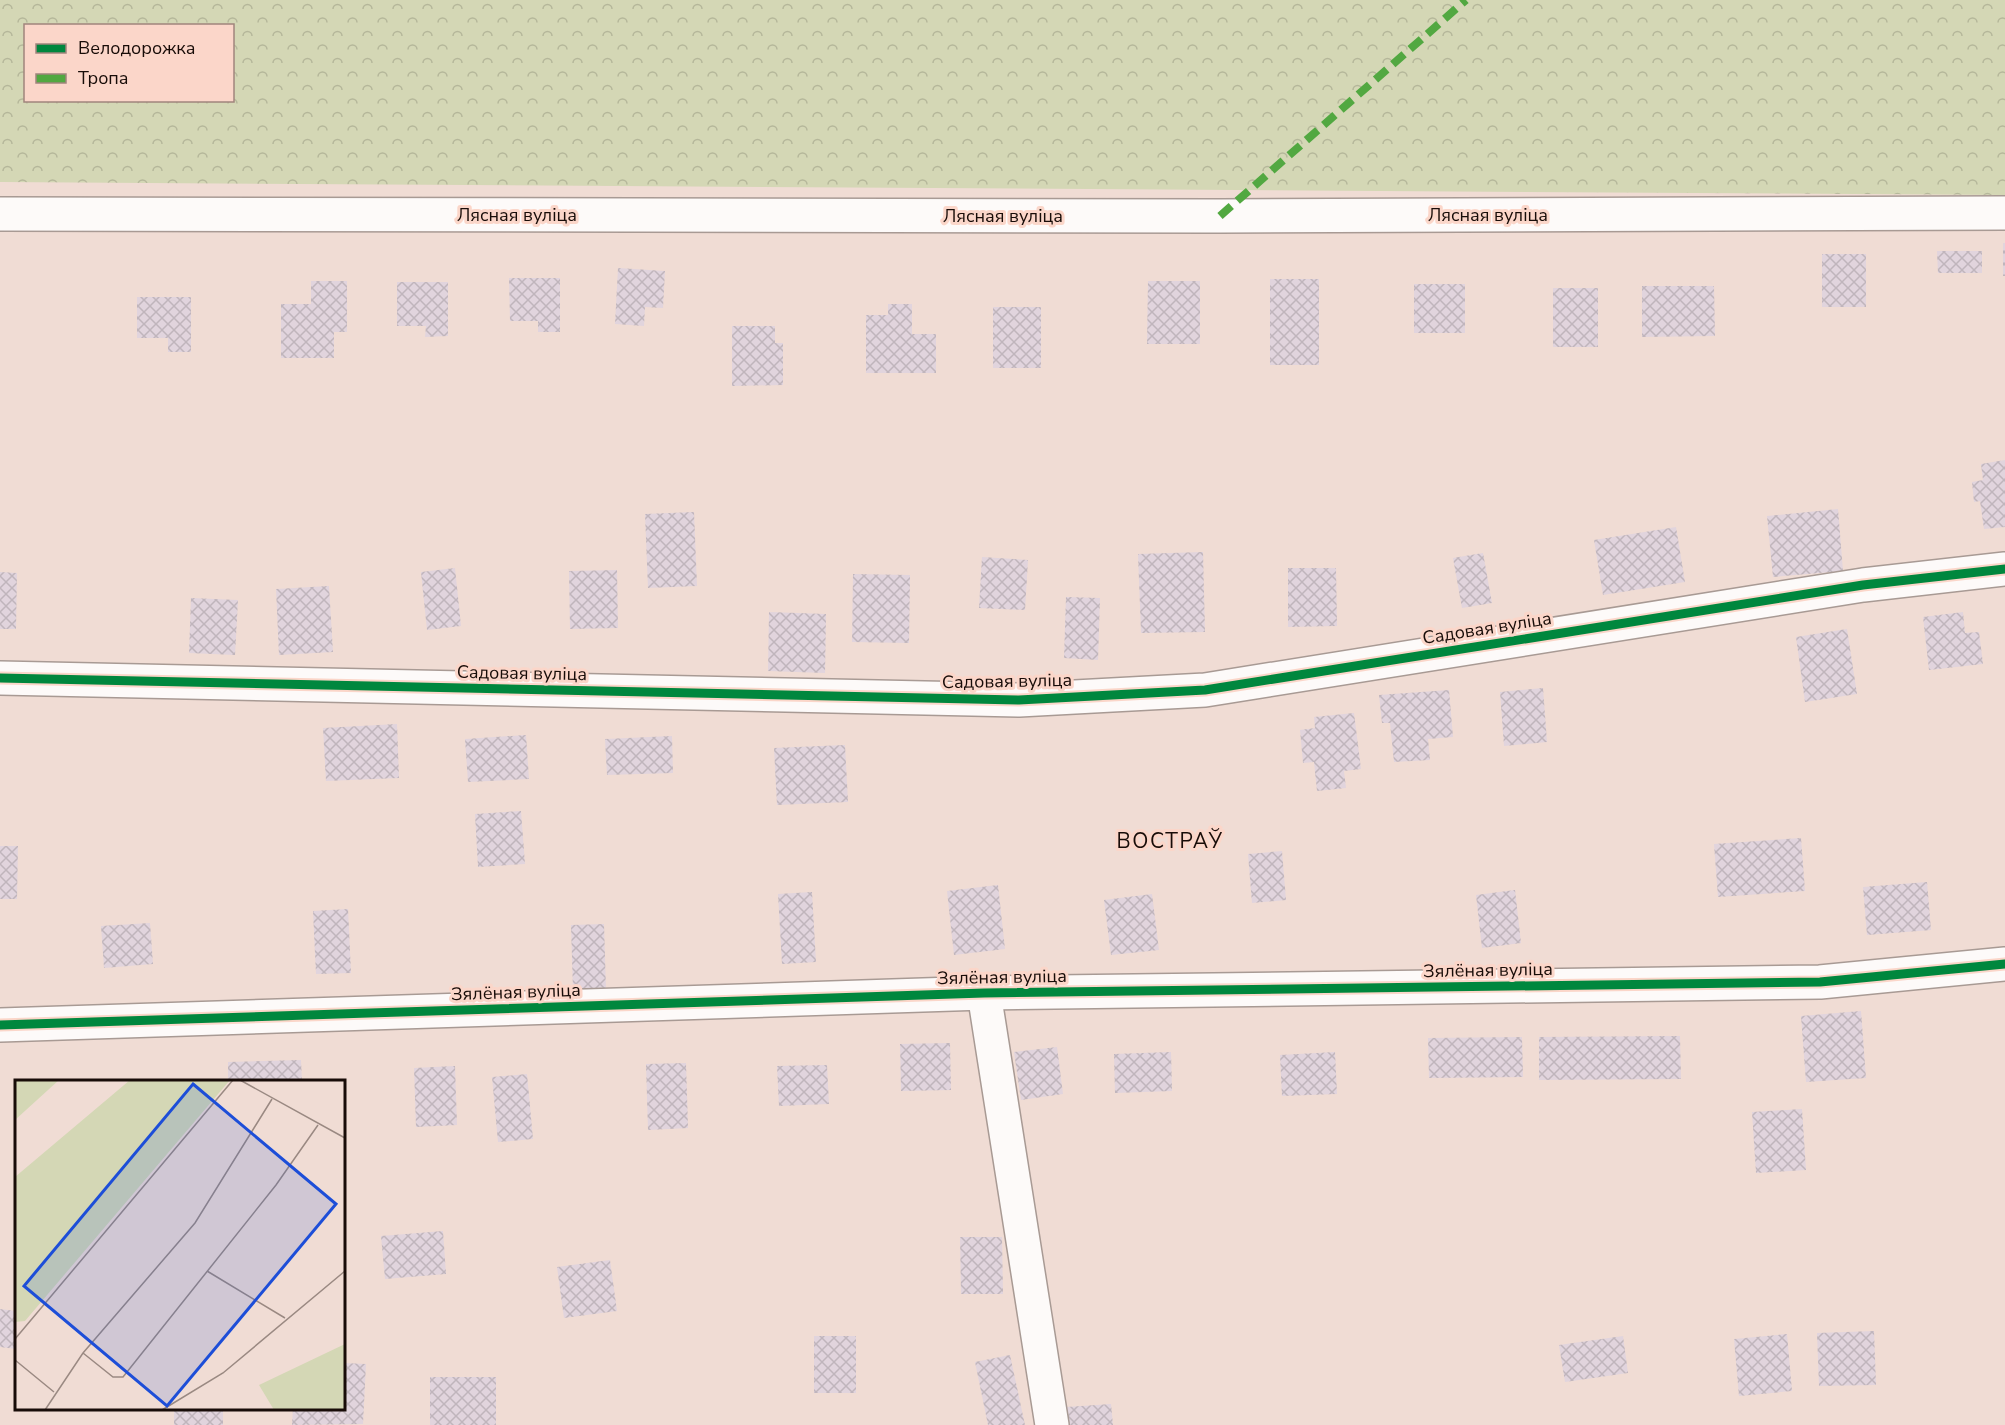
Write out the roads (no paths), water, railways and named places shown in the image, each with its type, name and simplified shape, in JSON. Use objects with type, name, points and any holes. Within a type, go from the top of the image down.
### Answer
[{"type":"street","name":"Лясная вуліца","points":[[0,214],[1244,216],[2005,213]]},
{"type":"street","name":"Садовая вуліца","points":[[0,678],[1030,700],[1205,690],[1863,585],[2005,569]]},
{"type":"street","name":"Зялёная вуліца","points":[[0,1025],[984,993],[1820,982],[2005,964]]},
{"type":"street","points":[[984,993],[1052,1425]]},
{"type":"district","name":"ВОСТРАЎ","points":[[1170,841]]}]
